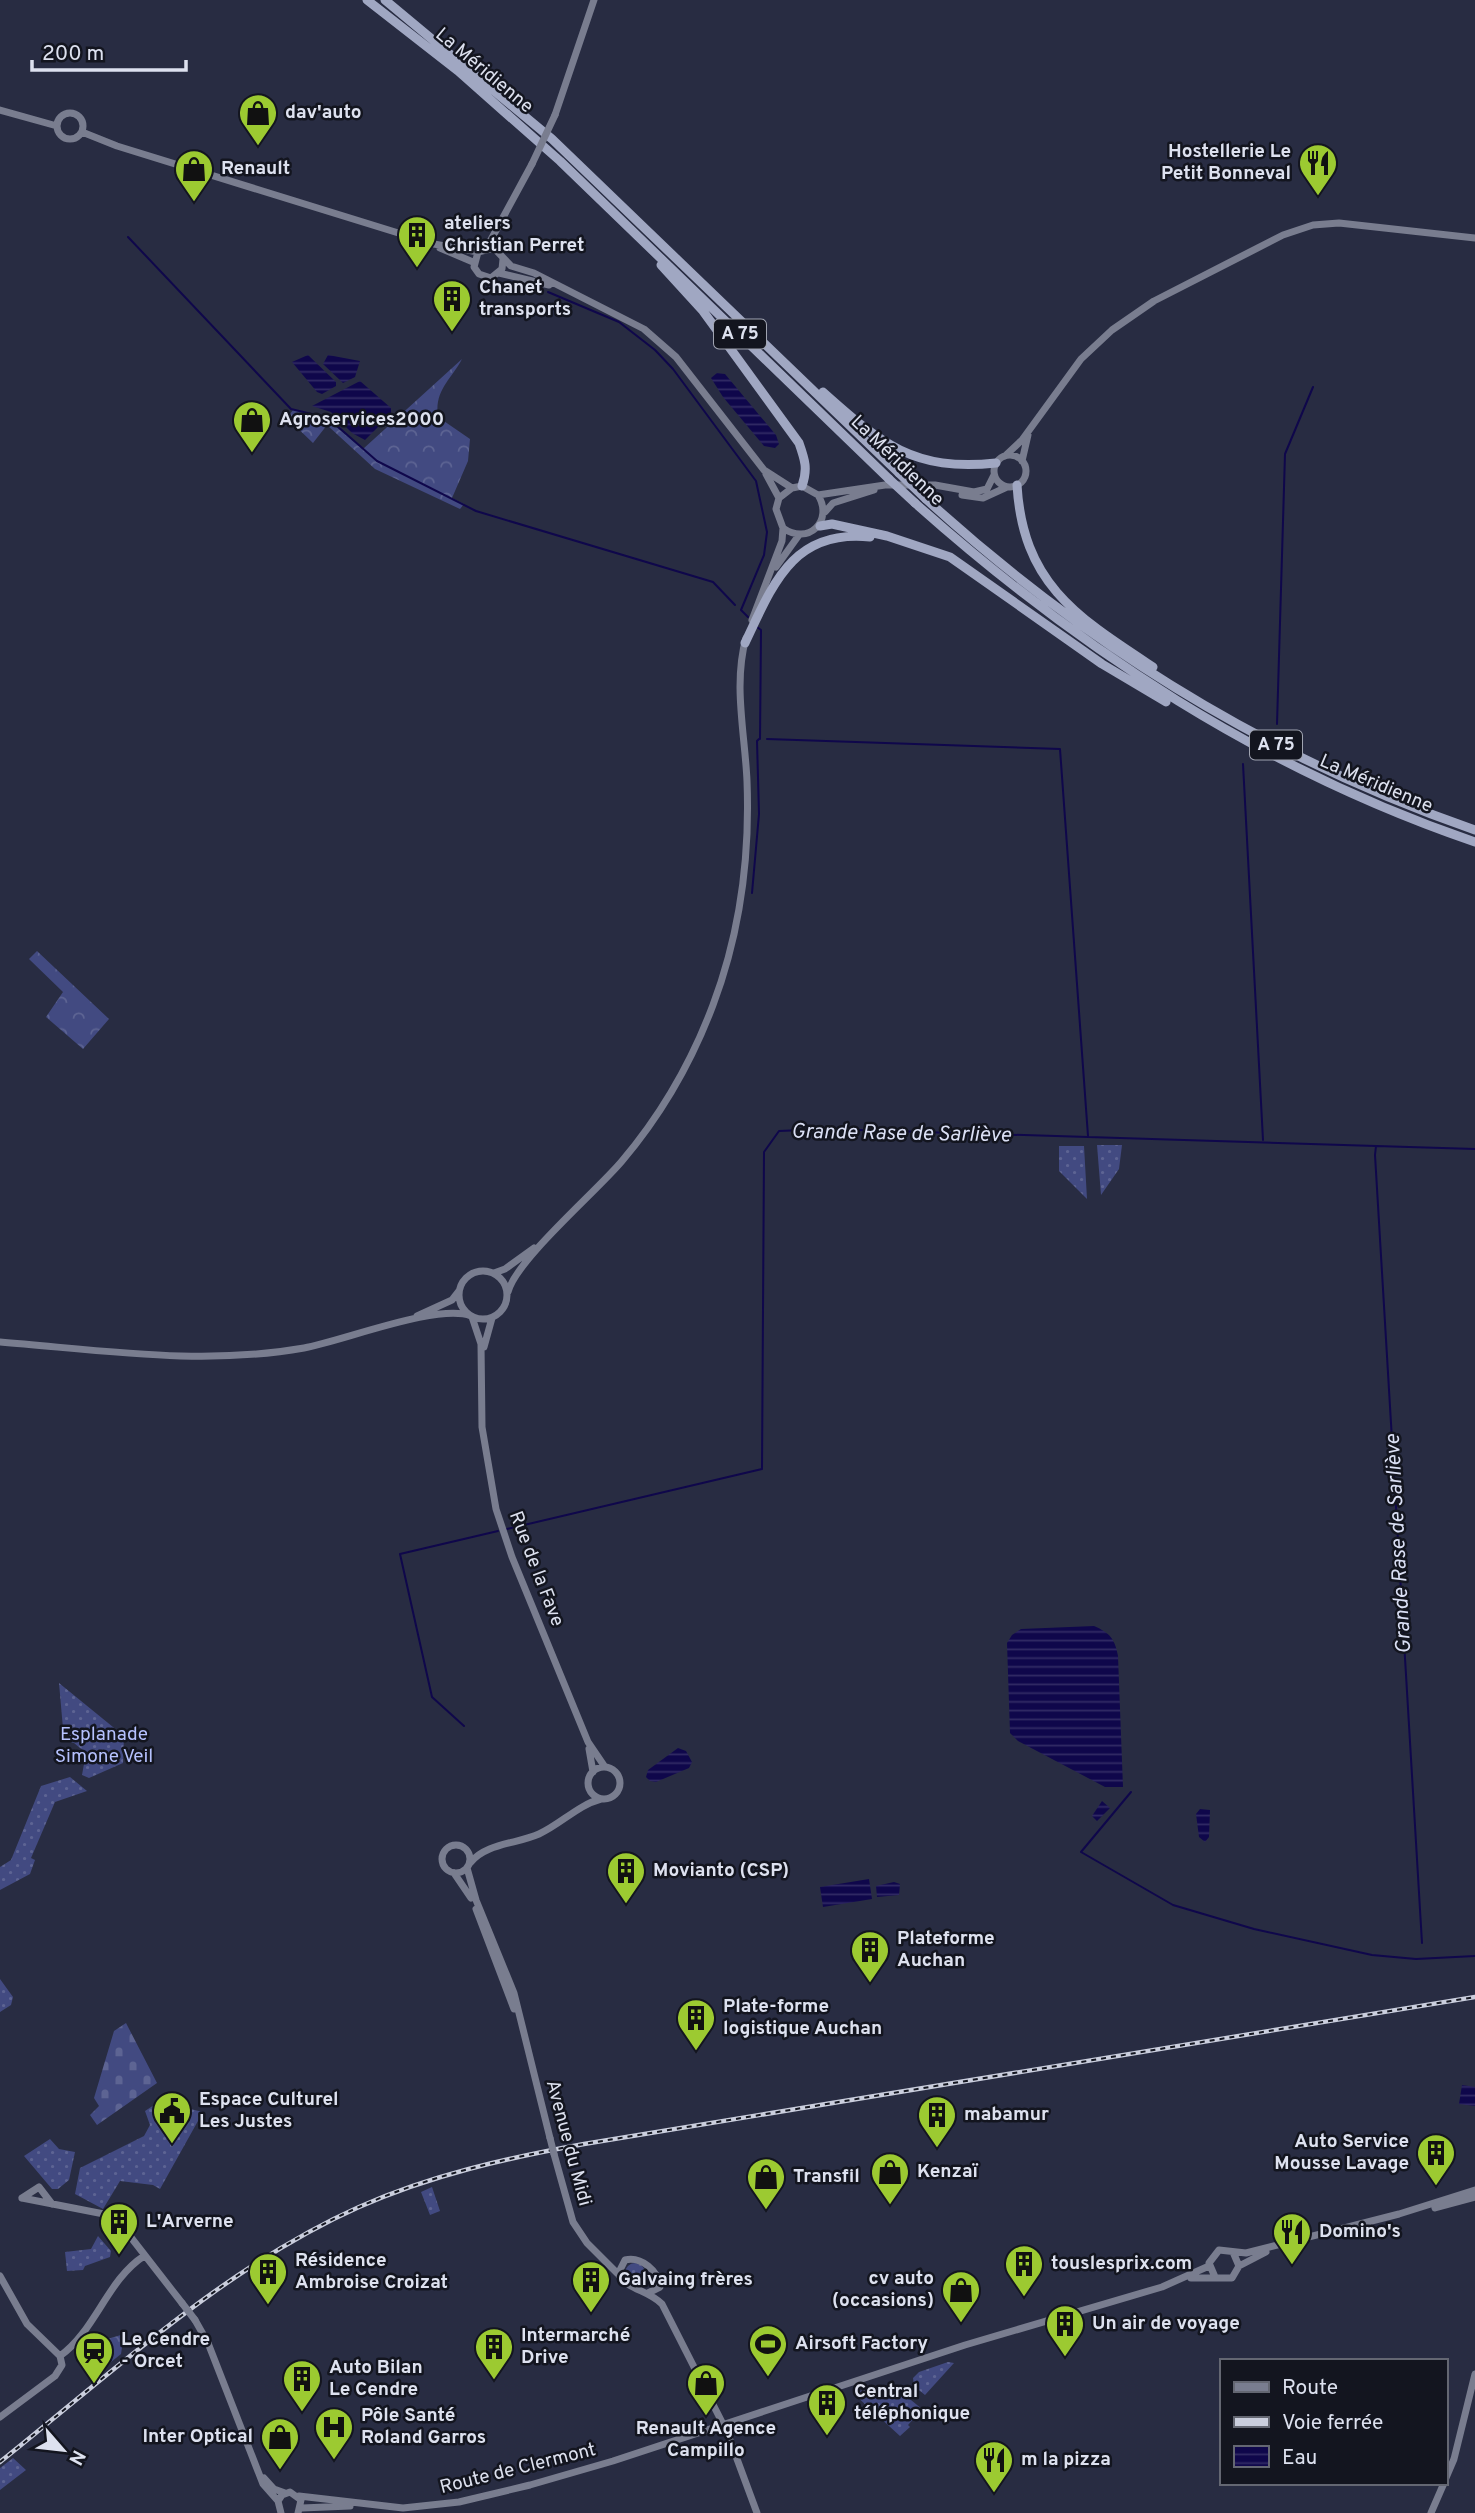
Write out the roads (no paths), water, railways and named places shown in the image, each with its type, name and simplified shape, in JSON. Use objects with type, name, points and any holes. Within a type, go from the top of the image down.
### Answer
[{"type":"highway","name":"La Méridienne","points":[[368,0],[458,71],[591,190],[915,503],[1027,599],[1092,646],[1202,718],[1274,758],[1343,790],[1475,842]]},
{"type":"highway","name":"La Méridienne","points":[[385,0],[543,131],[926,499],[1012,573],[1089,632],[1202,705],[1348,780],[1475,830]]},
{"type":"highway","points":[[591,190],[702,310],[781,416],[799,443],[806,462],[807,473],[797,487]]},
{"type":"highway","points":[[788,366],[889,447],[929,460],[980,465],[996,463]]},
{"type":"highway","points":[[1012,486],[1029,551],[1061,597],[1202,705]]},
{"type":"highway","points":[[820,526],[844,526],[930,549],[971,570],[1102,664],[1172,706],[1202,718]]},
{"type":"highway","points":[[745,643],[783,569],[799,554],[817,543],[852,535],[930,549]]},
{"type":"main road","points":[[568,291],[532,279],[499,273],[491,278],[483,276],[476,271],[473,262],[478,252],[487,247],[555,115],[594,0]]},
{"type":"main road","points":[[0,110],[57,126]]},
{"type":"main road","points":[[57,126],[63,116],[74,114],[82,121],[82,132]]},
{"type":"main road","points":[[57,126],[61,136],[68,139],[82,132],[117,146],[434,244],[478,252]]},
{"type":"main road","points":[[764,470],[818,495],[864,486],[925,484],[983,492],[990,485],[996,463],[1032,424],[1081,359],[1122,322],[1169,293],[1305,227],[1339,223],[1475,238]]},
{"type":"main road","points":[[496,229],[501,255],[499,273]]},
{"type":"main road","points":[[434,244],[473,262]]},
{"type":"main road","points":[[487,247],[501,255],[511,266],[534,273],[633,322],[661,343],[676,357],[764,470],[779,498]]},
{"type":"main road","points":[[769,577],[799,536],[820,526],[825,512],[833,503],[869,490],[926,487],[974,498],[1012,486],[1026,473],[1023,461],[1032,424]]},
{"type":"main road","points":[[1005,456],[1017,457],[1023,461]]},
{"type":"main road","points":[[994,475],[999,483],[1012,486]]},
{"type":"main road","points":[[0,1342],[217,1357],[308,1347],[441,1314],[463,1313],[492,1318],[504,1307],[517,1271],[622,1161],[664,1103],[699,1039],[724,971],[740,905],[747,838],[740,689],[745,643],[782,541],[783,528],[776,509],[779,498],[797,487]]},
{"type":"main road","points":[[818,495],[825,512]]},
{"type":"main road","points":[[783,528],[799,536]]},
{"type":"main road","points":[[494,1273],[505,1269],[559,1227]]},
{"type":"main road","points":[[400,1323],[452,1300],[472,1273],[479,1270],[501,1277],[508,1292]]},
{"type":"main road","points":[[459,1291],[461,1305],[472,1316]]},
{"type":"main road","name":"Rue de la Fave","points":[[472,1316],[481,1343],[485,1454],[502,1528],[588,1742],[605,1767]]},
{"type":"main road","name":"Rue de la Fave","points":[[481,1400],[484,1344],[492,1318]]},
{"type":"main road","name":"Rue de la Fave","points":[[588,1742],[593,1772]]},
{"type":"main road","points":[[503,1845],[465,1848],[451,1845],[442,1854],[443,1866],[454,1873],[468,1866],[475,1856],[538,1834],[601,1799],[612,1797],[620,1785],[615,1771],[605,1767],[593,1772],[588,1780],[586,1797],[569,1815]]},
{"type":"main road","points":[[589,1788],[601,1799]]},
{"type":"main road","points":[[465,1848],[468,1866]]},
{"type":"main road","name":"Avenue du Midi","points":[[468,1866],[476,1900],[510,1980],[573,2222],[587,2243],[628,2285],[648,2293]]},
{"type":"main road","name":"Avenue du Midi","points":[[454,1873],[463,1881],[473,1902],[523,2032]]},
{"type":"main road","points":[[34,2198],[39,2187],[53,2204]]},
{"type":"main road","points":[[1399,2214],[1475,2190]]},
{"type":"main road","points":[[34,2198],[44,2193]]},
{"type":"main road","points":[[34,2198],[97,2213],[134,2243],[182,2303],[195,2320],[213,2355],[267,2490],[278,2508]]},
{"type":"main road","points":[[1185,2279],[1209,2266],[1217,2251],[1246,2253],[1399,2214],[1473,2199]]},
{"type":"main road","points":[[1185,2279],[1229,2279],[1239,2266],[1286,2243]]},
{"type":"main road","points":[[1233,2252],[1239,2266]]},
{"type":"main road","points":[[598,2253],[613,2260],[635,2259],[649,2267],[660,2281],[662,2304],[723,2425],[757,2513]]},
{"type":"main road","points":[[60,2356],[78,2341],[128,2269],[144,2256]]},
{"type":"main road","points":[[618,2274],[625,2260]]},
{"type":"main road","points":[[1209,2266],[1215,2277]]},
{"type":"main road","points":[[0,2276],[27,2324],[60,2356],[62,2365],[55,2376],[0,2417]]},
{"type":"main road","name":"Route de Clermont","points":[[300,2511],[430,2506],[613,2461],[965,2345],[1185,2279]]},
{"type":"main road","points":[[660,2287],[648,2293],[662,2304]]},
{"type":"main road","points":[[1447,2477],[1475,2374]]},
{"type":"main road","points":[[261,2475],[274,2489],[286,2493],[278,2508]]},
{"type":"main road","points":[[1431,2513],[1444,2485]]},
{"type":"main road","name":"Route de Clermont","points":[[286,2493],[376,2506]]},
{"type":"main road","points":[[299,2496],[300,2511]]},
{"type":"water","points":[[308,355],[336,382],[336,386],[322,394],[317,392],[292,362]]},
{"type":"water","points":[[328,355],[360,361],[355,377],[343,383],[323,364]]},
{"type":"water","points":[[717,373],[725,374],[776,435],[779,444],[775,448],[764,446],[723,397],[711,378]]},
{"type":"water","points":[[360,381],[391,408],[391,414],[365,440],[352,433],[331,412],[312,406]]},
{"type":"water","points":[[1094,1626],[1111,1637],[1118,1656],[1123,1787],[1105,1787],[1018,1741],[1010,1733],[1007,1643],[1012,1635],[1021,1629]]},
{"type":"water","points":[[678,1748],[686,1751],[692,1762],[689,1768],[656,1782],[650,1781],[646,1777],[648,1770]]},
{"type":"water","points":[[1102,1801],[1110,1808],[1097,1821],[1092,1816]]},
{"type":"water","points":[[1200,1809],[1210,1810],[1209,1837],[1205,1842],[1199,1837],[1196,1814]]},
{"type":"water","points":[[869,1879],[872,1899],[823,1907],[820,1887]]},
{"type":"water","points":[[894,1882],[900,1884],[899,1895],[877,1897],[876,1886]]},
{"type":"water","points":[[1462,2085],[1475,2087],[1475,2106],[1459,2104]]},
{"type":"waterway","points":[[128,237],[291,409],[328,418],[377,461],[476,511],[713,582],[735,605]]},
{"type":"waterway","points":[[548,292],[619,322],[655,350],[673,369],[756,481],[767,532],[764,555],[741,610],[748,617]]},
{"type":"waterway","points":[[1277,724],[1285,454],[1313,387]]},
{"type":"waterway","points":[[757,627],[761,630],[760,739]]},
{"type":"waterway","points":[[752,893],[759,814],[759,739]]},
{"type":"waterway","points":[[767,739],[1060,749],[1088,1136]]},
{"type":"waterway","points":[[1243,764],[1263,1140]]},
{"type":"waterway","name":"Grande Rase de Sarliève","points":[[507,1529],[762,1469],[764,1152],[779,1131],[827,1129],[1376,1146]]},
{"type":"waterway","name":"Grande Rase de Sarliève","points":[[1422,1943],[1375,1155],[1376,1146],[1475,1149]]},
{"type":"waterway","name":"Grande Rase de Sarliève","points":[[464,1726],[432,1697],[400,1554],[498,1531]]},
{"type":"waterway","points":[[1131,1792],[1081,1852],[1173,1905],[1254,1929],[1372,1955],[1416,1959],[1475,1956]]},
{"type":"railway","points":[[0,2462],[128,2357],[262,2259],[359,2207],[442,2177],[526,2155],[584,2144],[1475,1997]]},
{"type":"place","name":"dav'auto","points":[[258,147]]},
{"type":"place","name":"Hostellerie Le Petit Bonneval","points":[[1318,197]]},
{"type":"place","name":"Renault","points":[[194,203]]},
{"type":"place","name":"ateliers Christian Perret","points":[[417,269]]},
{"type":"place","name":"Chanet transports","points":[[452,333]]},
{"type":"place","name":"Agroservices2000","points":[[252,454]]},
{"type":"place","name":"Movianto (CSP)","points":[[626,1905]]},
{"type":"place","name":"Plateforme Auchan","points":[[870,1984]]},
{"type":"place","name":"Plate-forme logistique Auchan","points":[[696,2052]]},
{"type":"place","name":"Espace Culturel Les Justes","points":[[172,2145]]},
{"type":"place","name":"mabamur","points":[[937,2149]]},
{"type":"place","name":"Auto Service Mousse Lavage","points":[[1436,2187]]},
{"type":"place","name":"Kenzaï","points":[[890,2206]]},
{"type":"place","name":"Transfil","points":[[766,2211]]},
{"type":"place","name":"L'Arverne","points":[[119,2256]]},
{"type":"place","name":"Domino's","points":[[1292,2266]]},
{"type":"place","name":"touslesprix.com","points":[[1024,2298]]},
{"type":"place","name":"Résidence Ambroise Croizat","points":[[268,2306]]},
{"type":"place","name":"Galvaing frères","points":[[591,2314]]},
{"type":"place","name":"cv auto (occasions)","points":[[961,2324]]},
{"type":"place","name":"Un air de voyage","points":[[1065,2358]]},
{"type":"place","name":"Airsoft Factory","points":[[768,2378]]},
{"type":"place","name":"Intermarché Drive","points":[[494,2381]]},
{"type":"place","name":"Le Cendre - Orcet","points":[[94,2385]]},
{"type":"place","name":"Auto Bilan Le Cendre","points":[[302,2413]]},
{"type":"place","name":"Renault Agence Campillo","points":[[706,2417]]},
{"type":"place","name":"Central téléphonique","points":[[827,2437]]},
{"type":"place","name":"Pôle Santé Roland Garros","points":[[334,2461]]},
{"type":"place","name":"Inter Optical","points":[[280,2471]]},
{"type":"place","name":"m la pizza","points":[[994,2494]]},
{"type":"park label","name":"Esplanade Simone Veil","points":[[104,1746]]}]
